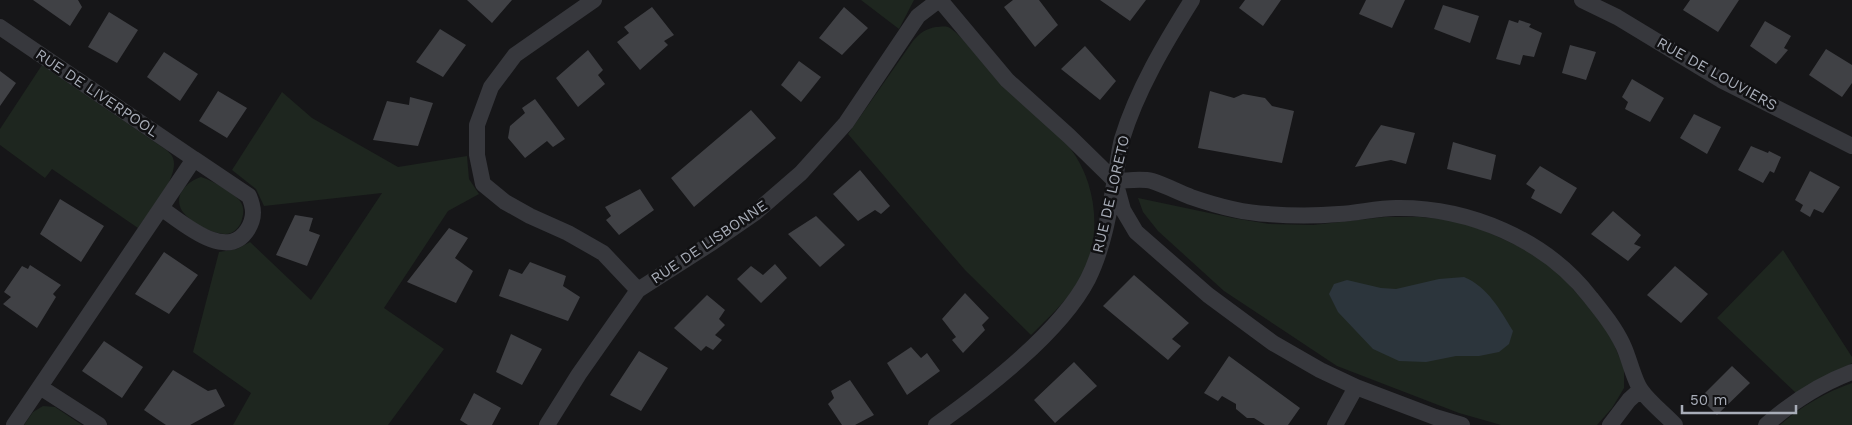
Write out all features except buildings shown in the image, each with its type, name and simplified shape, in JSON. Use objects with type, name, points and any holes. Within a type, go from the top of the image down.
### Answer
[{"type":"street","points":[[594,0],[516,55],[491,87],[477,125],[477,156],[483,184],[505,202],[530,216],[568,233],[603,253],[638,290]]},
{"type":"street","points":[[939,0],[1007,80],[1070,136],[1114,181],[1123,210],[1136,232],[1208,295],[1273,342],[1320,370],[1356,387],[1462,425]]},
{"type":"street","name":"RUE DE LISBONNE","points":[[548,425],[579,374],[638,290],[714,242],[755,213],[801,173],[846,123],[918,16],[939,0]]},
{"type":"street","name":"RUE DE LORETO","points":[[936,425],[1011,366],[1041,338],[1073,303],[1089,277],[1100,247],[1122,140],[1132,113],[1168,40],[1192,0]]},
{"type":"street","name":"RUE DE LOUVIERS","points":[[1582,0],[1617,17],[1721,80],[1852,146]]},
{"type":"street","name":"RUE DE LIVERPOOL","points":[[0,27],[194,159],[228,180],[248,196],[253,206],[254,214],[251,224],[245,233],[236,241],[229,243],[209,239],[161,208]]},
{"type":"street","points":[[14,425],[194,159]]},
{"type":"street","points":[[1114,181],[1150,181],[1193,198],[1254,213],[1305,216],[1341,214],[1383,208],[1426,209],[1438,210],[1479,221],[1501,230],[1560,265],[1589,296],[1608,320],[1622,344],[1640,390],[1675,425]]},
{"type":"street","points":[[1766,425],[1806,396],[1841,376],[1852,372]]},
{"type":"street","points":[[40,387],[99,425]]},
{"type":"street","points":[[1335,425],[1356,387]]},
{"type":"street","points":[[1610,425],[1629,400],[1640,390]]},
{"type":"shaded area","points":[[861,0],[914,0],[899,29]]},
{"type":"shaded area","points":[[936,27],[948,27],[952,30],[1062,139],[1079,162],[1087,178],[1094,213],[1094,231],[1087,265],[1079,281],[1068,296],[1031,335],[965,270],[848,134],[913,41],[923,32]]},
{"type":"shaded area","points":[[42,65],[170,153],[174,166],[172,175],[156,204],[138,228],[52,169],[45,178],[0,145],[0,129]]},
{"type":"shaded area","points":[[282,92],[312,118],[398,167],[467,156],[469,179],[479,194],[448,211],[384,308],[444,349],[388,425],[233,425],[251,393],[193,352],[219,252],[237,249],[250,242],[311,300],[382,193],[264,206],[256,189],[232,170]]},
{"type":"shaded area","points":[[201,177],[227,190],[241,203],[243,212],[241,221],[238,228],[233,232],[225,234],[211,231],[189,219],[181,209],[179,198],[181,193],[187,185]]},
{"type":"shaded area","points":[[1138,198],[1269,224],[1313,225],[1385,217],[1420,217],[1452,220],[1483,230],[1549,262],[1597,316],[1612,340],[1624,368],[1624,388],[1612,408],[1597,425],[1501,425],[1459,413],[1337,366],[1224,291],[1158,231],[1143,212]]},
{"type":"shaded area","points":[[1783,250],[1852,357],[1852,363],[1796,393],[1717,318]]},
{"type":"shaded area","points":[[1464,277],[1487,293],[1513,331],[1509,344],[1499,352],[1479,356],[1456,356],[1426,362],[1399,361],[1373,349],[1338,312],[1329,294],[1334,284],[1347,280],[1381,288],[1396,289],[1439,279]]},
{"type":"shaded area","points":[[1852,383],[1852,425],[1780,425],[1814,401]]},
{"type":"shaded area","points":[[43,406],[55,407],[82,425],[24,425],[33,412]]}]
